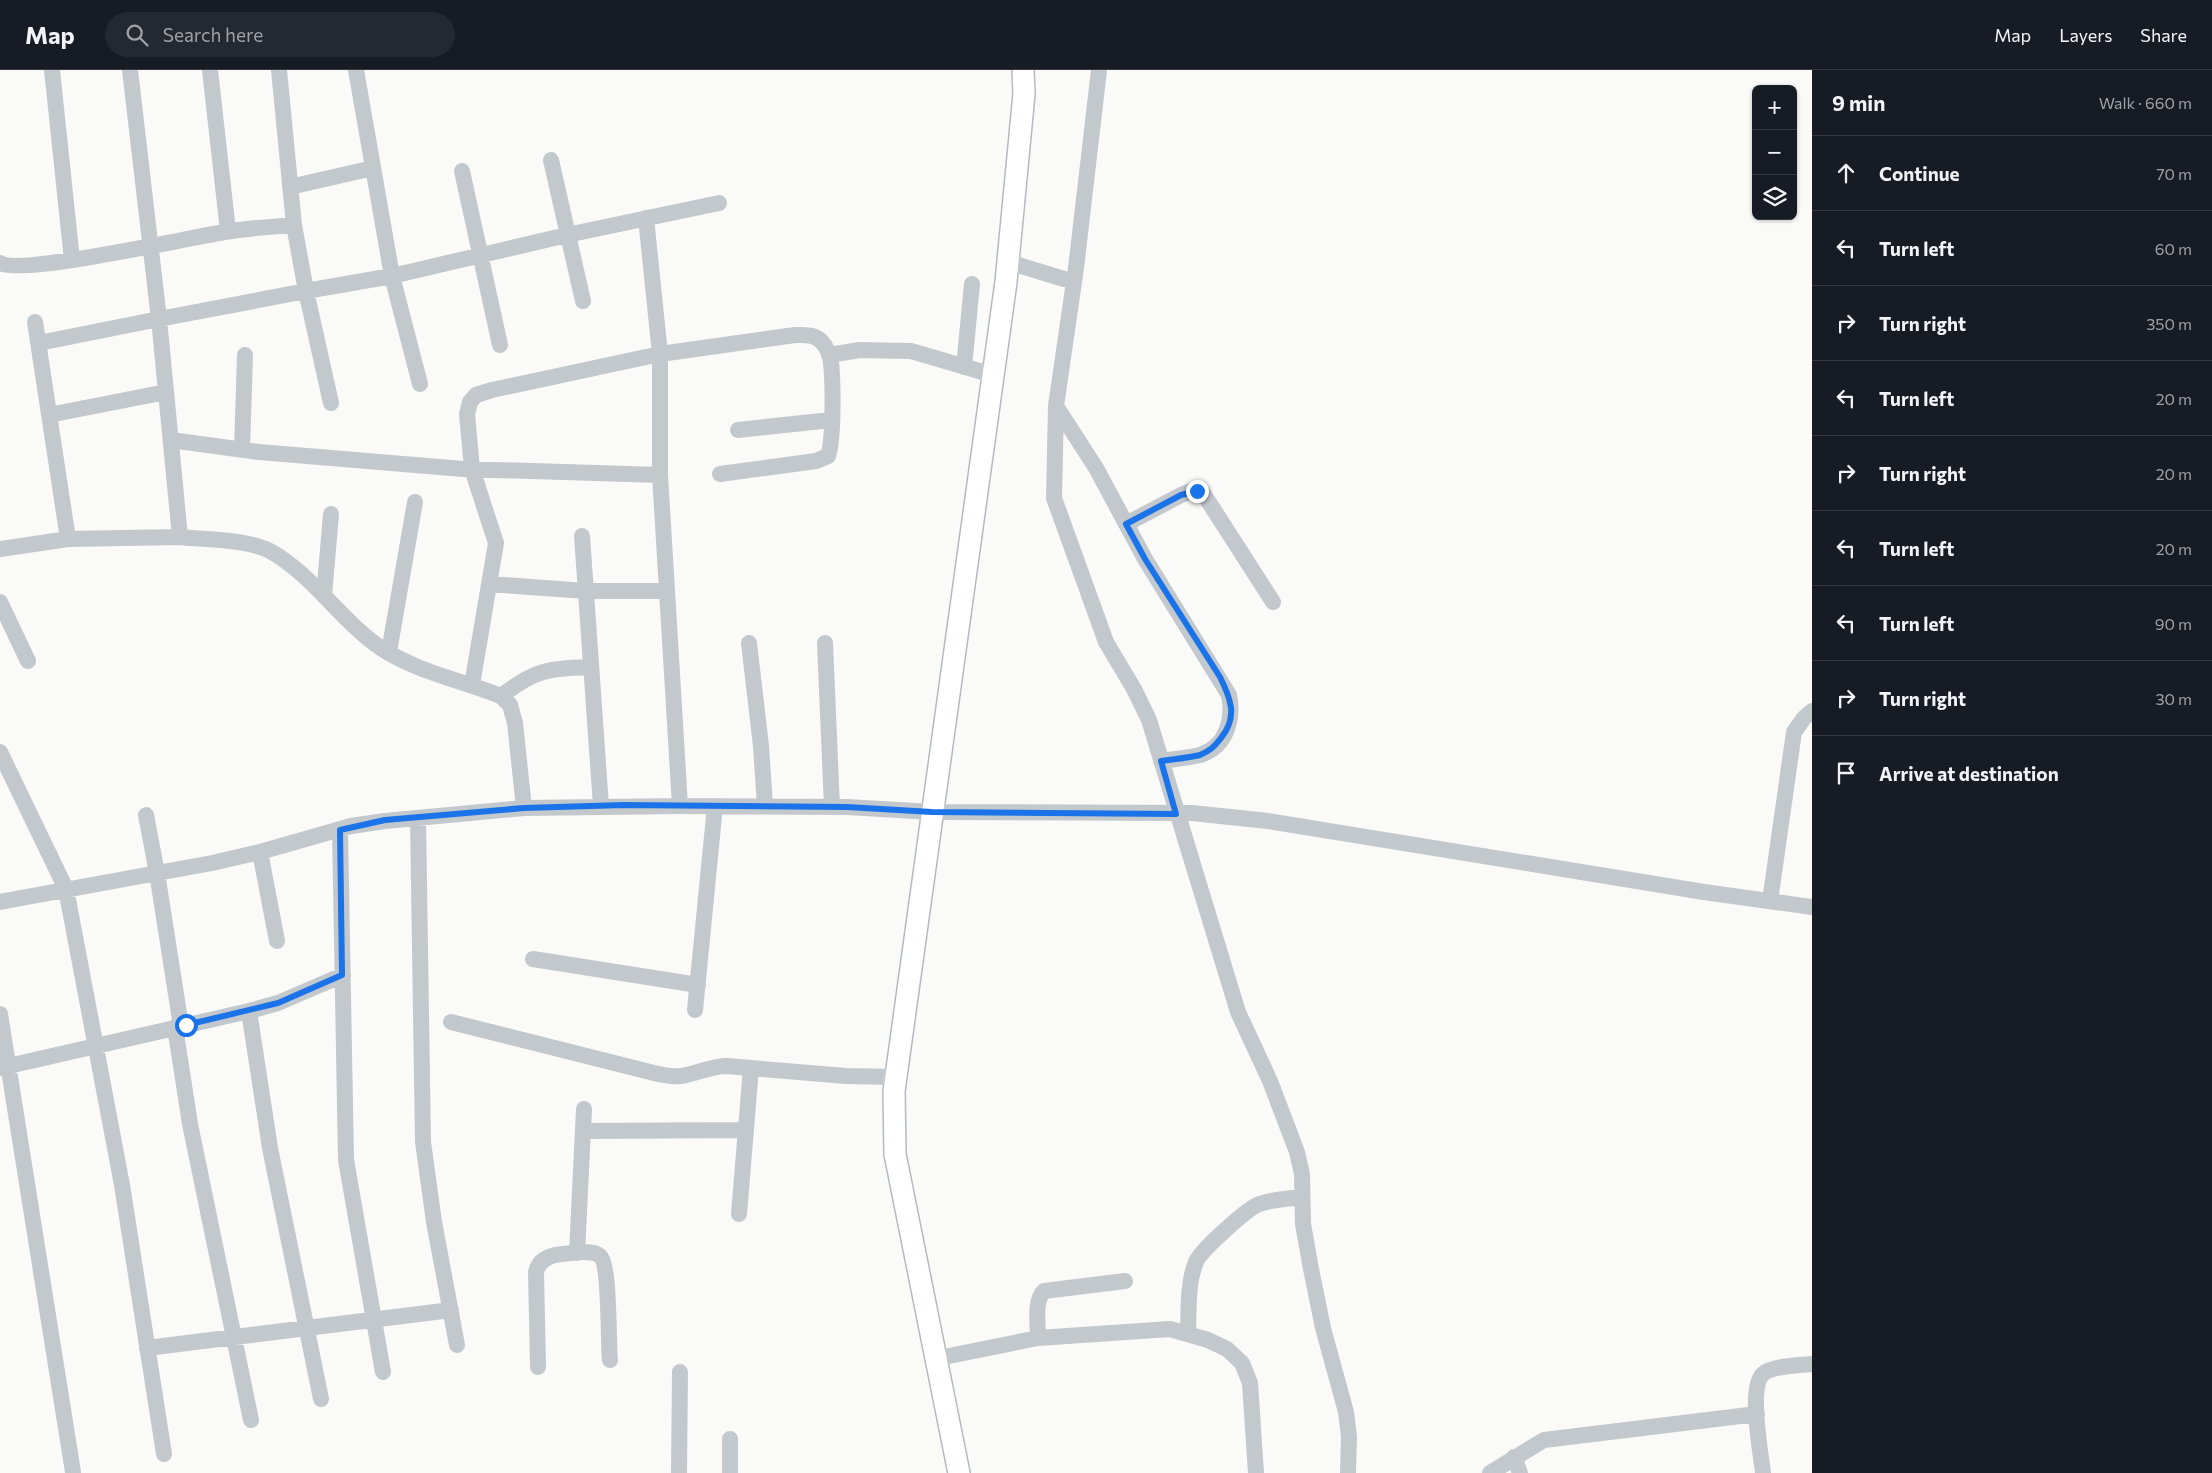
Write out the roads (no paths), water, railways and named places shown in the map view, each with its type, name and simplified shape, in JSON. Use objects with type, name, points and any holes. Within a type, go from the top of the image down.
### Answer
[{"type":"main road","points":[[959,1473],[934,1359],[895,1154],[894,1091],[1008,262],[1024,94],[1023,70]]},
{"type":"street","points":[[52,70],[72,260]]},
{"type":"street","points":[[130,70],[159,319],[180,538]]},
{"type":"street","points":[[210,70],[228,232]]},
{"type":"street","points":[[279,70],[294,225],[306,291],[331,403]]},
{"type":"street","points":[[356,70],[392,276],[420,384]]},
{"type":"street","points":[[1099,70],[1076,268],[1056,406],[1054,498],[1106,642],[1134,689],[1149,720],[1176,814],[1238,1012],[1270,1081],[1297,1152],[1302,1174],[1303,1224],[1318,1302],[1346,1412],[1349,1437],[1348,1473]]},
{"type":"street","points":[[551,160],[583,301]]},
{"type":"street","points":[[290,187],[373,168]]},
{"type":"street","points":[[462,171],[500,345]]},
{"type":"street","points":[[39,343],[392,276],[567,235],[719,203]]},
{"type":"street","points":[[646,218],[660,354],[660,475],[680,806]]},
{"type":"street","points":[[0,263],[13,267],[72,260],[228,232],[294,225]]},
{"type":"street","points":[[1008,262],[1064,279]]},
{"type":"street","points":[[964,366],[972,284]]},
{"type":"street","points":[[35,322],[68,539]]},
{"type":"street","points":[[472,685],[496,542],[472,469],[467,414],[470,402],[476,395],[660,354],[795,335],[812,336],[820,340],[829,355],[830,450],[824,459],[720,474]]},
{"type":"street","points":[[829,355],[860,350],[911,351],[993,375]]},
{"type":"street","points":[[242,450],[245,355]]},
{"type":"street","points":[[49,415],[166,392]]},
{"type":"street","points":[[1056,406],[1096,468],[1145,559],[1220,677],[1229,695],[1232,710],[1230,723],[1212,749],[1199,755],[1161,761]]},
{"type":"street","points":[[738,430],[831,420]]},
{"type":"street","points":[[171,440],[242,450],[472,469],[660,475]]},
{"type":"street","points":[[1126,524],[1181,495],[1191,491],[1203,493],[1273,602]]},
{"type":"street","points":[[389,652],[415,502]]},
{"type":"street","points":[[324,596],[331,514]]},
{"type":"street","points":[[582,536],[601,806]]},
{"type":"street","points":[[0,549],[68,539],[180,538],[247,545],[268,550],[289,564],[349,621],[389,652],[418,668],[500,696],[510,705],[515,723],[524,808]]},
{"type":"street","points":[[489,584],[586,591],[667,591]]},
{"type":"street","points":[[0,602],[28,661]]},
{"type":"street","points":[[749,643],[761,746],[765,806]]},
{"type":"street","points":[[825,643],[832,807]]},
{"type":"street","points":[[500,696],[523,679],[549,669],[591,667]]},
{"type":"street","points":[[1770,901],[1794,732],[1804,718],[1812,712]]},
{"type":"street","points":[[0,752],[66,889],[94,1046],[122,1185],[164,1454]]},
{"type":"street","points":[[695,1010],[715,806]]},
{"type":"street","points":[[0,902],[260,852],[385,820],[524,808],[765,806],[932,812],[1192,813],[1268,820],[1812,907]]},
{"type":"street","points":[[146,815],[157,873],[190,1124],[250,1420]]},
{"type":"street","points":[[418,818],[423,1142],[434,1222],[457,1345]]},
{"type":"street","points":[[340,830],[346,1160],[383,1372]]},
{"type":"street","points":[[260,852],[278,941]]},
{"type":"street","points":[[533,959],[698,985]]},
{"type":"street","points":[[4,1067],[249,1011],[278,1003],[342,975]]},
{"type":"street","points":[[249,1011],[270,1148],[322,1399]]},
{"type":"street","points":[[0,1014],[4,1067],[73,1472]]},
{"type":"street","points":[[451,1022],[654,1073],[681,1076],[713,1066],[846,1076],[896,1076]]},
{"type":"street","points":[[739,1214],[751,1068]]},
{"type":"street","points":[[577,1253],[584,1109]]},
{"type":"street","points":[[583,1131],[746,1130]]},
{"type":"street","points":[[1188,1334],[1191,1288],[1196,1262],[1205,1248],[1255,1206],[1271,1201],[1302,1197]]},
{"type":"street","points":[[538,1367],[535,1278],[537,1266],[552,1255],[599,1254],[603,1259],[607,1274],[610,1360]]},
{"type":"street","points":[[1038,1338],[1038,1302],[1040,1295],[1044,1291],[1125,1281]]},
{"type":"street","points":[[147,1348],[450,1310]]},
{"type":"street","points":[[934,1359],[1038,1338],[1142,1329],[1170,1329],[1188,1334],[1227,1349],[1242,1363],[1248,1372],[1256,1473]]},
{"type":"street","points":[[1763,1473],[1757,1414],[1758,1382],[1763,1373],[1774,1369],[1812,1364]]},
{"type":"street","points":[[679,1473],[680,1372]]},
{"type":"street","points":[[1490,1473],[1544,1440],[1757,1414]]},
{"type":"street","points":[[730,1439],[730,1473]]},
{"type":"street","points":[[1514,1457],[1520,1473]]}]
